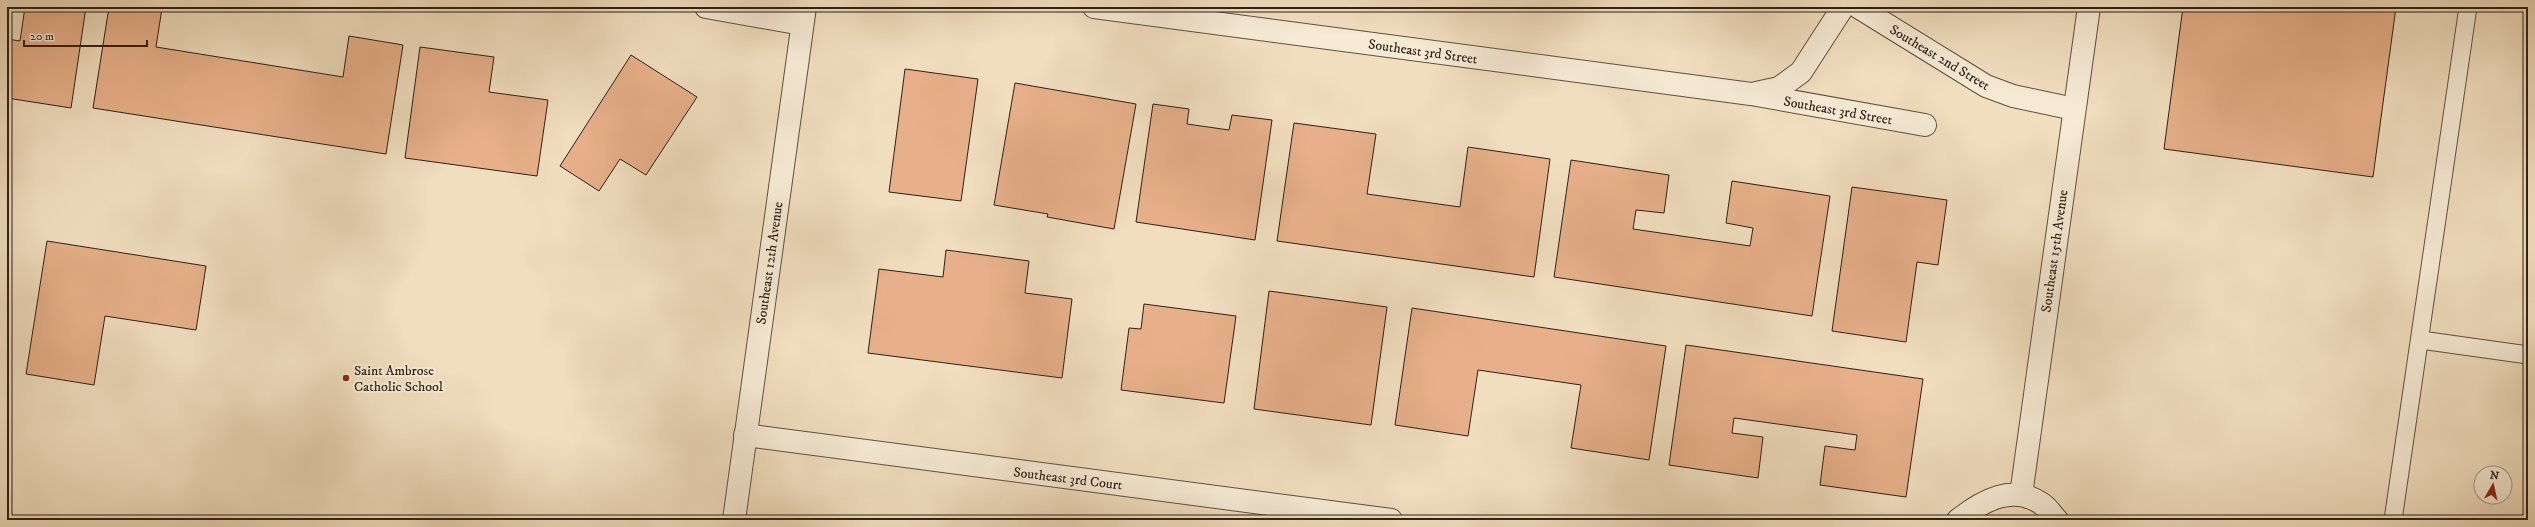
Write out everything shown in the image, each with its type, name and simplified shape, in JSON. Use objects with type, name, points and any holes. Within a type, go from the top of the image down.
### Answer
[{"type":"street","points":[[706,7],[803,15]]},
{"type":"street","name":"Southeast 3rd Street","points":[[1094,7],[1751,94],[1925,125]]},
{"type":"street","name":"Southeast 3rd Street","points":[[1751,94],[1780,88],[1801,72],[1842,7]]},
{"type":"street","name":"Southeast 2nd Street","points":[[1858,7],[1986,86],[2013,96],[2074,109]]},
{"type":"street","name":"Southeast 15th Avenue","points":[[2021,495],[2089,7]]},
{"type":"street","name":"Southeast 12th Avenue","points":[[734,520],[803,15]]},
{"type":"street","name":"Southeast 3rd Court","points":[[745,435],[1391,520]]},
{"type":"street","points":[[1958,520],[1976,506],[1996,496],[2021,495],[2042,504],[2057,520]]},
{"type":"lane","points":[[2393,520],[2421,340],[2468,7]]},
{"type":"lane","points":[[2421,340],[2528,355]]},
{"type":"building","points":[[25,7],[86,7],[71,108],[7,98],[7,39],[20,41]]},
{"type":"building","points":[[109,7],[162,8],[156,47],[343,77],[349,36],[403,45],[386,154],[93,108]]},
{"type":"building","points":[[2183,7],[2396,7],[2373,177],[2164,149]]},
{"type":"building","points":[[420,47],[494,57],[489,92],[548,100],[537,176],[405,158]]},
{"type":"building","points":[[631,55],[697,97],[646,175],[620,159],[599,191],[560,166]]},
{"type":"building","points":[[905,69],[978,79],[961,201],[889,192]]},
{"type":"building","points":[[1015,83],[1136,104],[1114,229],[1047,217],[1048,214],[994,205]]},
{"type":"building","points":[[1153,104],[1189,109],[1187,124],[1229,130],[1232,115],[1272,120],[1255,240],[1136,222]]},
{"type":"building","points":[[1294,123],[1376,134],[1367,194],[1460,207],[1468,147],[1550,159],[1534,277],[1277,241]]},
{"type":"building","points":[[1571,160],[1669,175],[1664,213],[1636,210],[1633,229],[1750,246],[1753,228],[1726,223],[1732,181],[1830,196],[1812,316],[1554,277]]},
{"type":"building","points":[[1852,187],[1947,200],[1938,265],[1917,262],[1906,342],[1832,331]]},
{"type":"building","points":[[47,241],[206,266],[196,330],[105,316],[94,385],[26,374]]},
{"type":"building","points":[[946,250],[1029,261],[1025,293],[1072,299],[1062,378],[868,353],[879,269],[943,277]]},
{"type":"building","points":[[1269,291],[1387,307],[1371,425],[1254,409]]},
{"type":"building","points":[[1144,304],[1236,316],[1224,403],[1121,390],[1129,328],[1141,329]]},
{"type":"building","points":[[1412,308],[1666,346],[1649,460],[1571,448],[1581,385],[1478,370],[1468,436],[1395,425]]},
{"type":"building","points":[[1686,345],[1923,379],[1906,497],[1820,485],[1825,446],[1855,450],[1857,435],[1734,418],[1732,433],[1763,437],[1758,478],[1669,465]]},
{"type":"building","points":[[844,516],[871,520],[843,520]]},
{"type":"place","name":"Saint Ambrose Catholic School","points":[[346,378]]}]
